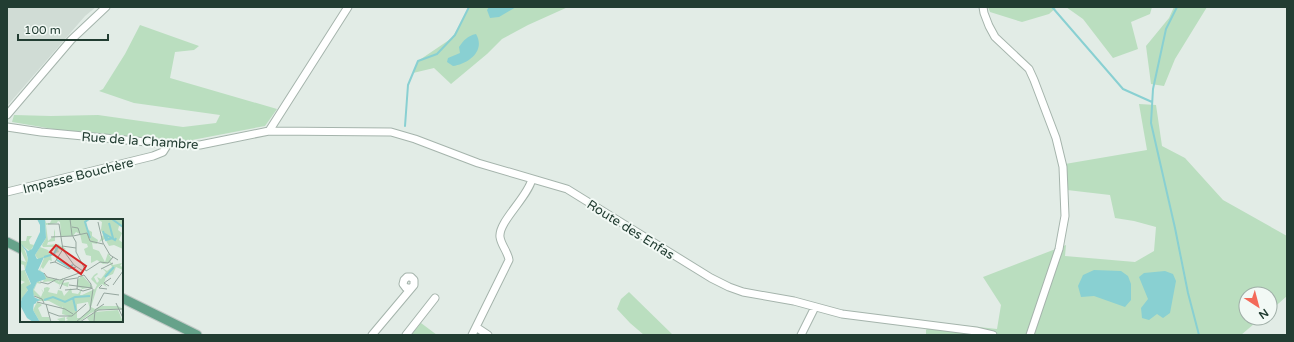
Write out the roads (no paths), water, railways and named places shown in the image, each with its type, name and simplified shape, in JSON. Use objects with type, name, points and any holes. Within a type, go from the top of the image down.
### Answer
[{"type":"main road","points":[[7,242],[20,248]]},
{"type":"main road","points":[[123,298],[197,335]]},
{"type":"street","points":[[7,115],[71,40],[106,7]]},
{"type":"street","points":[[269,131],[348,7]]},
{"type":"street","points":[[983,7],[989,26],[995,36],[1029,69],[1032,74],[1056,138],[1063,167],[1065,216],[1059,250],[1030,335]]},
{"type":"street","name":"Rue de la Chambre","points":[[7,127],[41,132],[168,144],[200,145],[269,131]]},
{"type":"street","name":"Route des Enfas","points":[[269,131],[391,132],[415,139],[478,163],[552,184],[567,190],[722,284],[744,292],[782,299],[850,316],[976,331],[993,335]]},
{"type":"street","name":"Impasse Bouchère","points":[[7,192],[153,156],[163,152],[168,144]]},
{"type":"street","points":[[472,335],[509,260],[509,256],[500,238],[501,229],[526,193],[532,179]]},
{"type":"street","points":[[372,335],[411,288]]},
{"type":"street","points":[[406,335],[434,298]]},
{"type":"street","points":[[801,335],[815,307]]},
{"type":"street","points":[[476,327],[488,335]]},
{"type":"water","points":[[489,7],[516,7],[499,17],[490,18],[487,10]]},
{"type":"water","points":[[476,34],[479,46],[474,56],[459,65],[453,66],[447,62],[448,58],[460,53],[459,47],[464,40]]},
{"type":"water","points":[[1094,270],[1121,271],[1128,276],[1131,284],[1131,300],[1125,307],[1094,296],[1081,297],[1078,286],[1083,275]]},
{"type":"water","points":[[1165,271],[1173,274],[1176,281],[1170,313],[1163,318],[1157,314],[1149,320],[1142,318],[1141,308],[1148,299],[1139,277],[1144,273]]},
{"type":"waterway","points":[[405,126],[408,85],[418,61],[437,54],[455,35],[469,7]]},
{"type":"waterway","points":[[1052,7],[1123,89],[1152,102]]},
{"type":"waterway","points":[[1177,7],[1166,29],[1153,89],[1151,123],[1188,293],[1199,335]]}]
